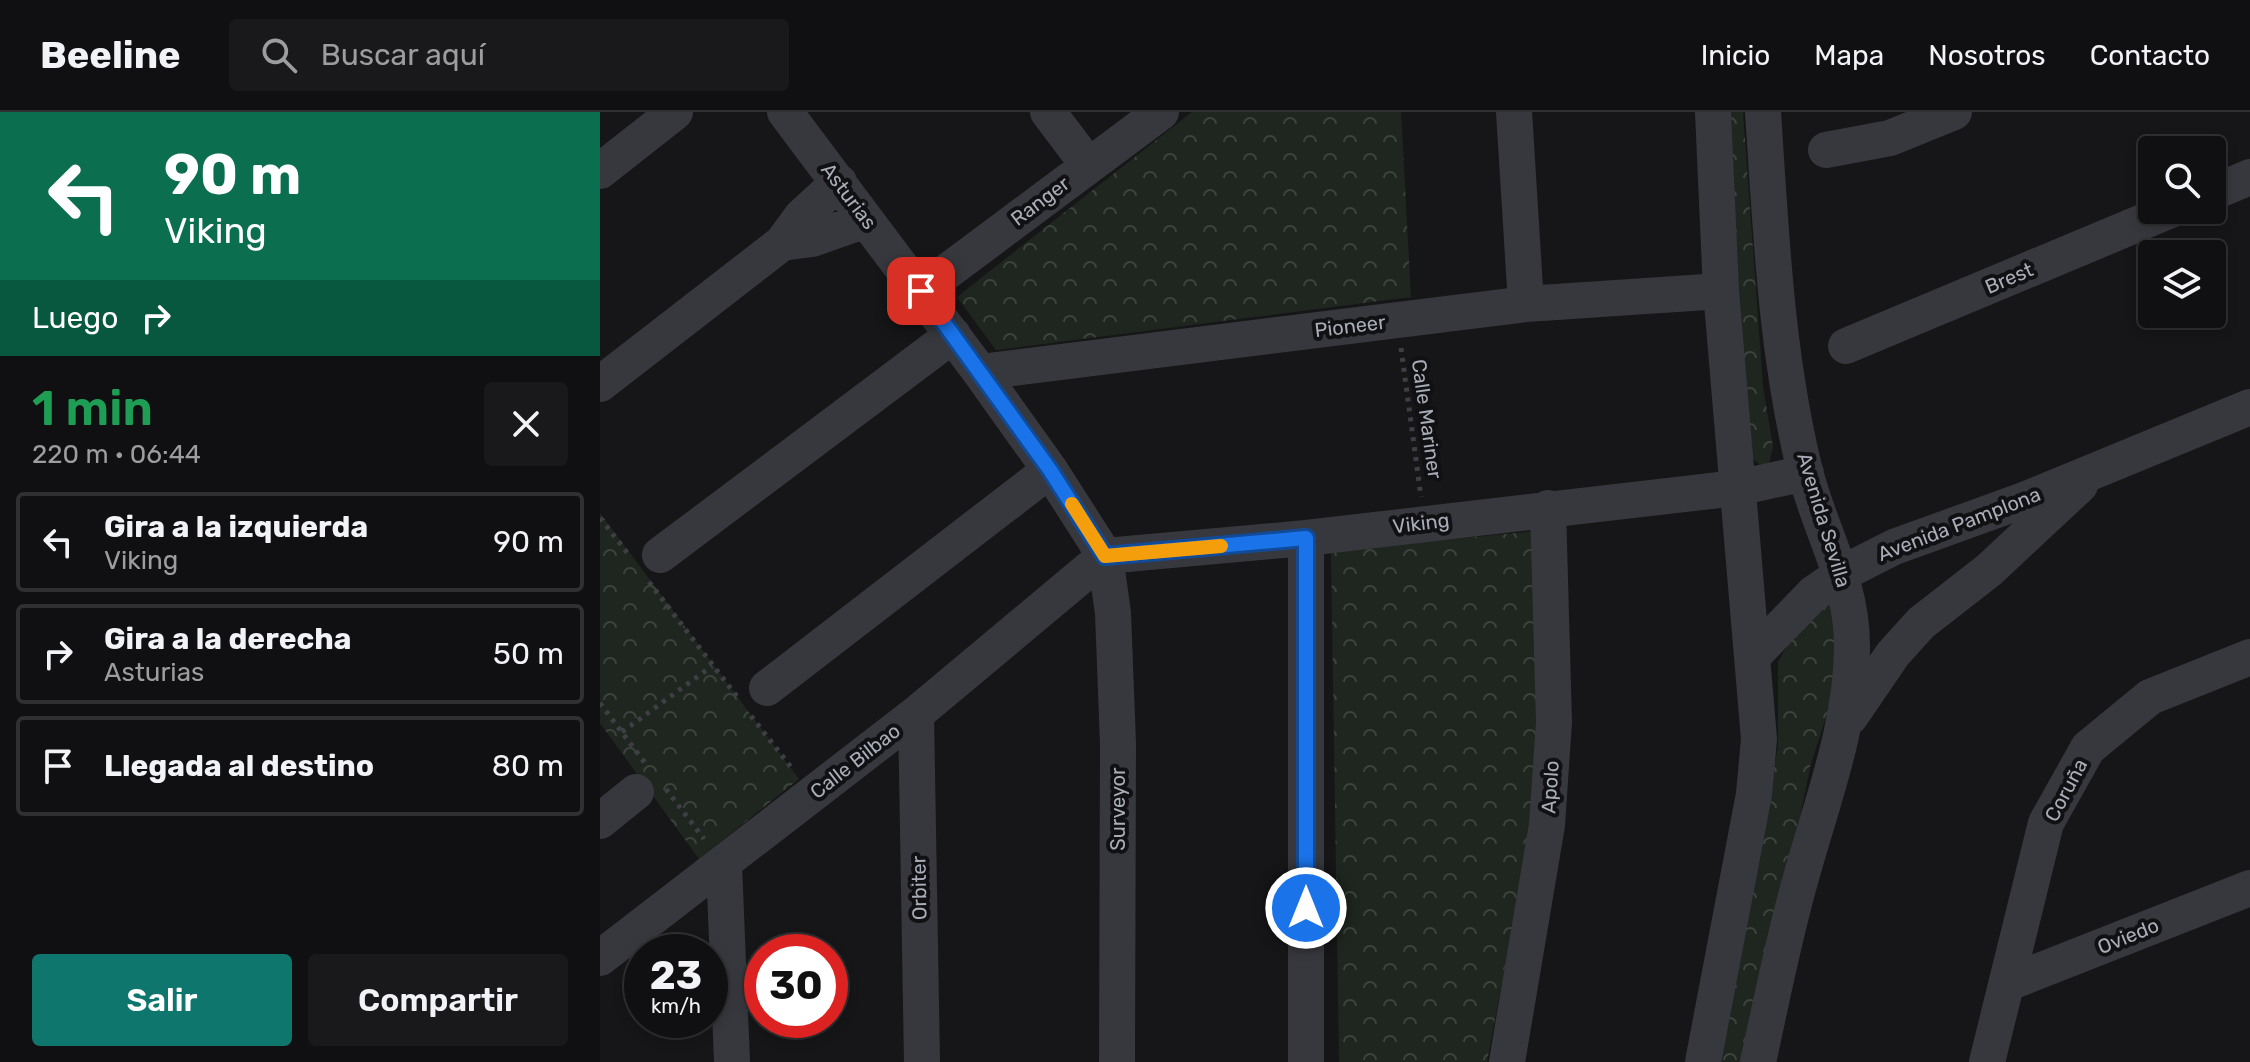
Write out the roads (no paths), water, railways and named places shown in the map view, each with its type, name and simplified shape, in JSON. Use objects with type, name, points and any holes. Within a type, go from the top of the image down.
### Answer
[{"type":"street","points":[[600,171],[675,112]]},
{"type":"street","name":"Asturias","points":[[785,112],[980,372],[1050,470],[1105,556]]},
{"type":"street","points":[[1048,112],[1088,165]]},
{"type":"street","name":"Ranger","points":[[921,291],[1161,112]]},
{"type":"street","points":[[1514,112],[1526,304]]},
{"type":"street","points":[[1713,112],[1721,291],[1759,739],[1754,794],[1704,1058],[1758,1062]]},
{"type":"street","name":"Avenida Sevilla","points":[[1758,1062],[1795,899],[1845,725],[1851,683],[1852,642],[1843,573],[1806,473],[1780,329],[1763,112]]},
{"type":"street","points":[[1826,150],[1890,138],[1954,112]]},
{"type":"street","points":[[2226,187],[2250,177]]},
{"type":"street","points":[[600,384],[782,243],[801,217],[839,182]]},
{"type":"street","points":[[782,243],[812,239],[866,220]]},
{"type":"street","name":"Brest","points":[[1846,346],[2138,224]]},
{"type":"street","name":"Pioneer","points":[[980,372],[1526,304],[1721,291]]},
{"type":"street","points":[[648,567],[953,335]]},
{"type":"street","name":"Avenida Pamplona","points":[[1753,656],[1792,613],[1843,573],[1894,547],[2024,500],[2250,407]]},
{"type":"street","name":"Avenida Pamplona","points":[[1845,725],[1893,654],[1921,623],[1989,570],[2101,466]]},
{"type":"street","points":[[752,700],[1050,470]]},
{"type":"street","name":"Viking","points":[[1105,556],[1306,538],[1737,488],[1806,473]]},
{"type":"street","name":"Apolo","points":[[1507,1062],[1547,825],[1554,722],[1548,508]]},
{"type":"street","points":[[1306,538],[1306,1062]]},
{"type":"street","name":"Calle Bilbao","points":[[600,958],[916,714],[1105,556]]},
{"type":"street","name":"Surveyor","points":[[1105,556],[1113,613],[1118,744],[1117,1062]]},
{"type":"street","name":"Coruña","points":[[1987,1062],[2046,823],[2088,748],[2150,697],[2250,657]]},
{"type":"street","name":"Orbiter","points":[[916,714],[922,1062]]},
{"type":"street","points":[[600,821],[636,792]]},
{"type":"street","points":[[724,864],[732,1062]]},
{"type":"street","name":"Oviedo","points":[[2006,984],[2250,888]]}]
